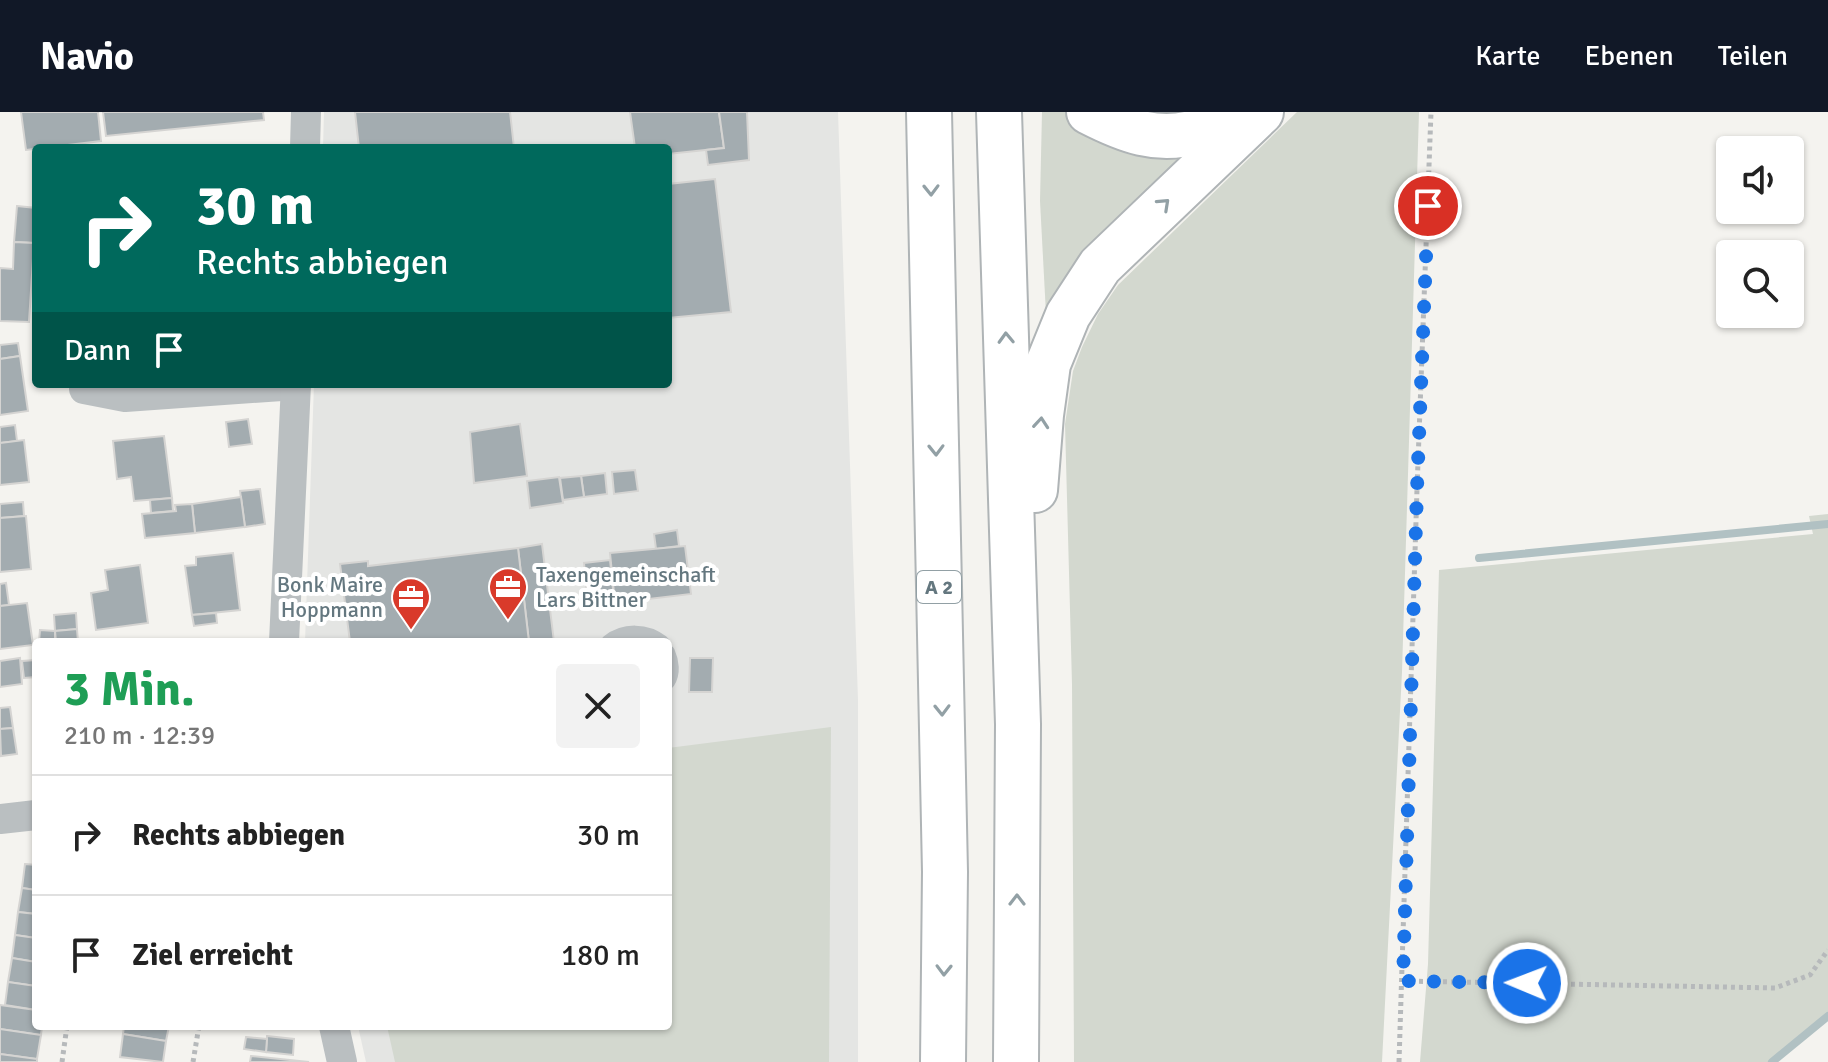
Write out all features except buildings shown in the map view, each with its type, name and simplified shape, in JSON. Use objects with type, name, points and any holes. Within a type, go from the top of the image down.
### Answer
[{"type":"highway","name":"A 2","points":[[929,112],[945,872],[943,1062]]},
{"type":"highway","points":[[999,112],[1018,724],[1016,1062]]},
{"type":"highway","points":[[1089,112],[1129,131],[1161,136],[1197,132],[1237,112]]},
{"type":"highway","points":[[1018,724],[1041,415],[1048,364],[1068,315],[1100,266],[1261,112]]},
{"type":"street","points":[[305,144],[306,112]]},
{"type":"street","points":[[84,389],[125,397],[243,388]]},
{"type":"street","points":[[284,638],[296,388]]},
{"type":"street","points":[[0,819],[32,815]]},
{"type":"street","points":[[335,1030],[342,1062]]},
{"type":"lane","points":[[616,638],[623,634],[640,633],[656,638]]},
{"type":"path","points":[[1399,1062],[1431,112]]},
{"type":"path","points":[[1403,981],[1775,988],[1810,975],[1828,950]]},
{"type":"path","points":[[62,1062],[66,1030]]},
{"type":"path","points":[[193,1062],[198,1030]]},
{"type":"shaded area","points":[[324,112],[838,112],[858,700],[858,1062],[366,1062],[359,1030],[672,1030],[672,638],[305,638],[314,388],[672,388],[672,144],[323,144]]},
{"type":"shaded area","points":[[1042,112],[1068,112],[1198,144],[1046,314],[1040,201]]},
{"type":"shaded area","points":[[1297,112],[1419,112],[1402,672],[1382,1062],[1074,1062],[1072,684],[1065,424],[1073,371],[1098,314],[1118,285]]},
{"type":"shaded area","points":[[1828,514],[1828,1018],[1773,1062],[1420,1062],[1428,964],[1439,570],[1813,534],[1809,516]]},
{"type":"shaded area","points":[[831,727],[829,1062],[395,1062],[388,1030],[672,1030],[672,747]]},
{"type":"waterway","points":[[1479,558],[1828,524]]},
{"type":"waterway","points":[[1772,1062],[1828,1016]]},
{"type":"place","name":"Taxengemeinschaft Lars Bittner","points":[[508,621]]},
{"type":"place","name":"Bonk Maire Hoppmann","points":[[411,631]]},
{"type":"route","points":[[1428,206],[1403,981],[1527,983]]}]
